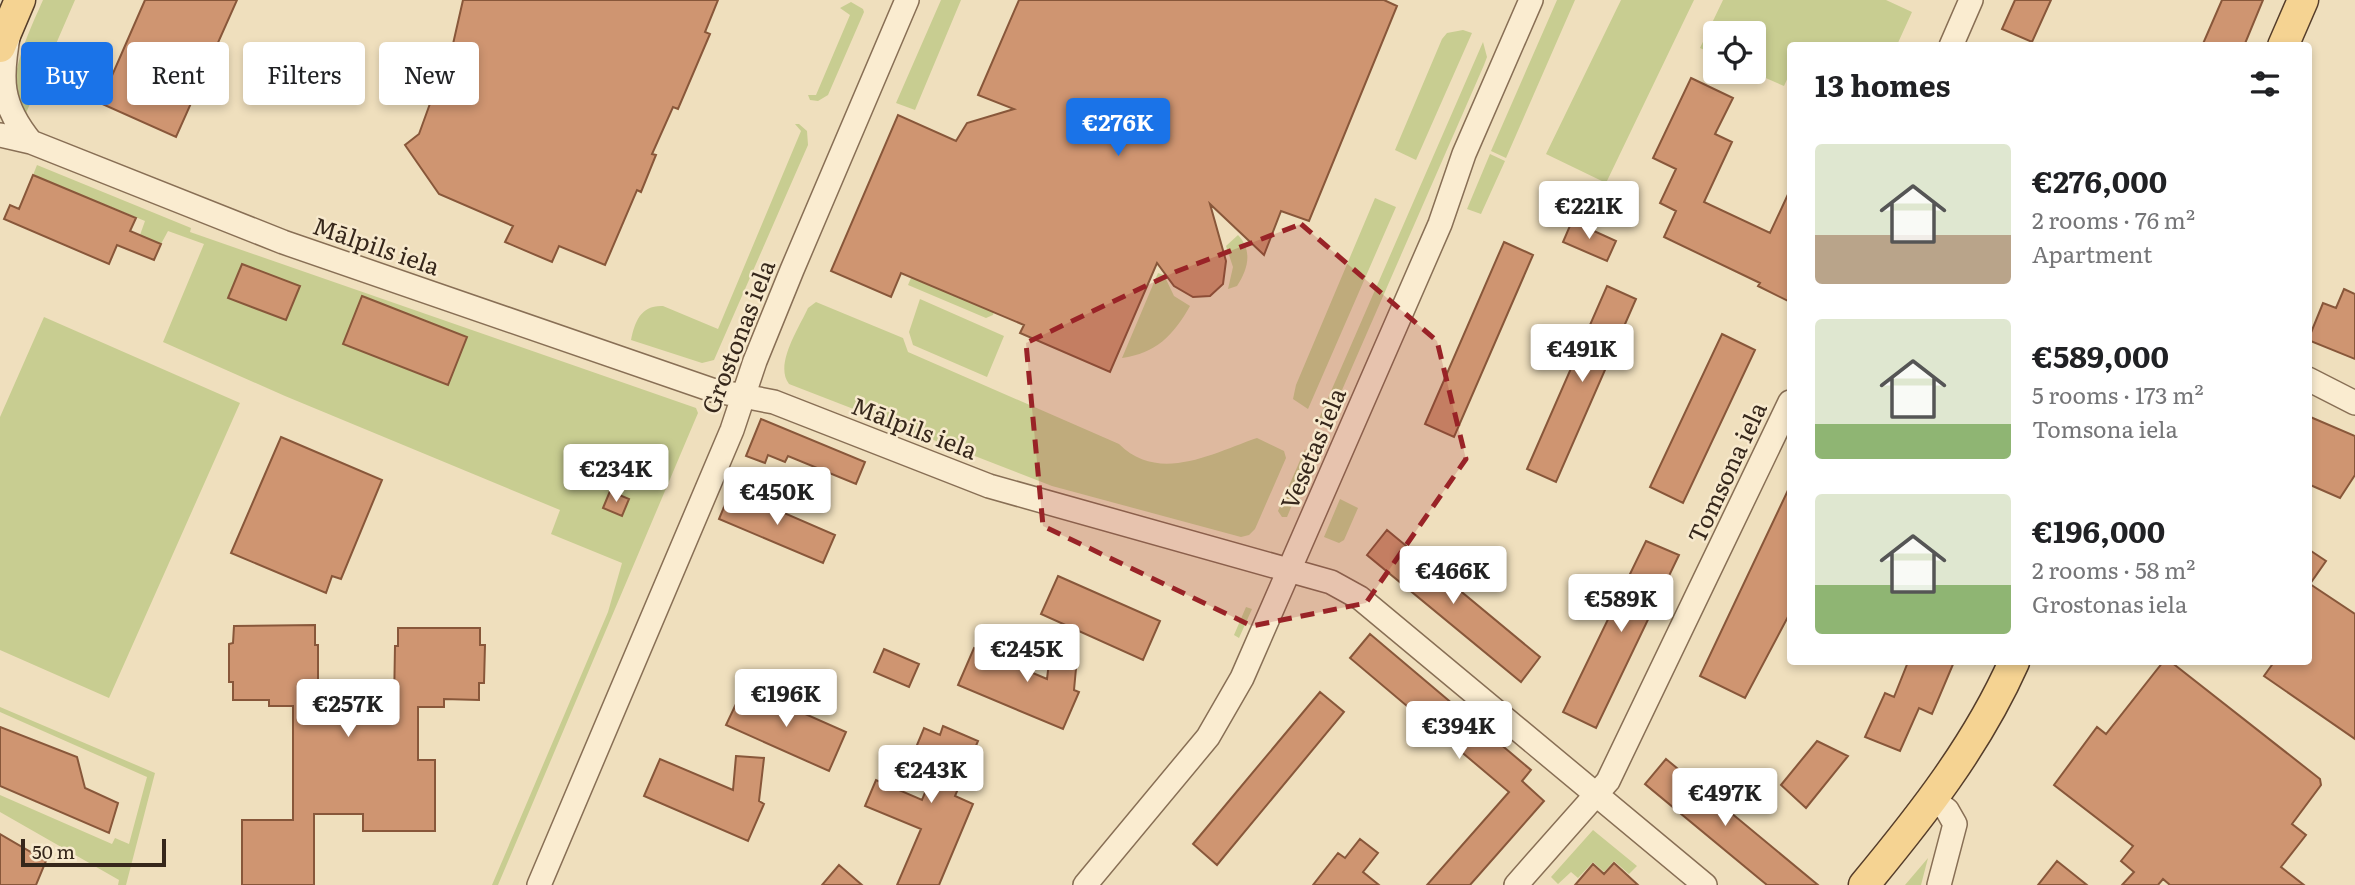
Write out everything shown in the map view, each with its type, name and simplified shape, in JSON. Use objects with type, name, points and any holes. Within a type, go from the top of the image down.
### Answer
[{"type":"main road","points":[[2285,42],[2303,0]]},
{"type":"main road","points":[[0,47],[16,9]]},
{"type":"main road","points":[[1864,885],[1934,800],[1992,710],[2013,665]]},
{"type":"street","name":"Grostonas iela","points":[[539,885],[732,430],[743,394],[907,0]]},
{"type":"street","name":"Vesetas iela","points":[[1085,885],[1219,722],[1255,653],[1440,225],[1464,154],[1531,0]]},
{"type":"street","points":[[1953,42],[1971,0]]},
{"type":"street","points":[[16,9],[4,52],[3,96],[17,127],[31,142]]},
{"type":"street","name":"Mālpils iela","points":[[0,135],[31,142],[283,242],[707,389],[774,402],[1015,494],[1331,582],[1360,598],[1705,885]]},
{"type":"street","points":[[2312,381],[2355,402]]},
{"type":"street","name":"Tomsona iela","points":[[1516,885],[1608,781],[1787,408]]},
{"type":"street","points":[[1934,800],[1947,810],[1955,824],[1939,885]]},
{"type":"highlighted area","points":[[1301,224],[1437,341],[1466,459],[1366,603],[1252,626],[1043,526],[1026,343],[1175,272]]},
{"type":"green space","points":[[43,0],[75,0],[57,42],[25,42]]},
{"type":"green space","points":[[941,0],[961,0],[915,110],[896,103]]},
{"type":"green space","points":[[1557,0],[1575,0],[1506,158],[1491,151]]},
{"type":"green space","points":[[1621,0],[1694,0],[1606,183],[1546,154]]},
{"type":"green space","points":[[1723,0],[1886,0],[1912,12],[1898,42],[1787,42],[1787,80],[1784,86],[1766,78],[1766,21],[1713,21]]},
{"type":"green space","points":[[851,2],[864,12],[828,95],[818,101],[810,100],[808,95],[816,95],[850,15],[840,8]]},
{"type":"green space","points":[[1463,30],[1472,33],[1416,160],[1395,150],[1442,39],[1447,33]]},
{"type":"green space","points":[[1483,42],[1487,57],[1484,65],[1332,413],[1324,421],[1318,421]]},
{"type":"green space","points":[[21,54],[21,105],[30,105],[23,120],[14,93]]},
{"type":"green space","points":[[795,124],[807,131],[808,145],[714,360],[702,363],[631,340],[640,316],[655,306],[663,306],[718,329],[801,131]]},
{"type":"green space","points":[[1490,154],[1505,161],[1481,214],[1467,209]]},
{"type":"green space","points":[[37,165],[191,228],[190,232],[696,408],[698,413],[498,885],[492,885],[608,612],[622,563],[551,534],[560,510],[285,396],[163,342],[204,244],[168,231],[161,244],[140,235],[145,221],[33,175]]},
{"type":"green space","points":[[1375,198],[1396,207],[1308,409],[1293,399],[1296,385]]},
{"type":"green space","points":[[1238,235],[1246,247],[1246,267],[1237,286],[1228,289],[1233,267],[1226,246]]},
{"type":"green space","points":[[916,266],[994,312],[993,315],[986,318],[908,285]]},
{"type":"green space","points":[[1158,273],[1164,275],[1174,296],[1190,306],[1177,326],[1162,341],[1145,352],[1122,358]]},
{"type":"green space","points":[[920,299],[1004,336],[987,377],[913,345],[909,332]]},
{"type":"green space","points":[[816,302],[903,338],[908,352],[1119,444],[1135,456],[1151,462],[1187,462],[1257,438],[1284,451],[1286,458],[1255,529],[1249,535],[1241,537],[1052,486],[789,384],[784,367],[786,357],[808,308]]},
{"type":"green space","points":[[44,317],[240,403],[109,698],[0,650],[0,417]]},
{"type":"green space","points":[[1305,449],[1309,464],[1287,517],[1282,517],[1278,511]]},
{"type":"green space","points":[[1340,499],[1358,508],[1344,540],[1339,543],[1324,537]]},
{"type":"green space","points":[[1246,607],[1252,609],[1239,638],[1234,635]]},
{"type":"green space","points":[[0,707],[155,773],[126,885],[118,885],[119,880],[0,812],[0,795],[112,844],[115,838],[129,844],[147,777],[0,712]]},
{"type":"green space","points":[[1593,830],[1637,866],[1629,874],[1614,861],[1604,872],[1593,862],[1578,878],[1571,872],[1558,884],[1551,877]]},
{"type":"green space","points":[[1928,858],[1921,885],[1905,885]]},
{"type":"building","points":[[145,0],[237,0],[218,42],[127,42],[127,105],[190,105],[176,137],[104,105],[113,105],[113,73]]},
{"type":"building","points":[[463,0],[718,0],[705,32],[710,34],[678,109],[673,107],[652,154],[656,155],[641,192],[637,190],[605,265],[559,246],[552,262],[505,242],[513,226],[439,194],[405,145],[419,134],[430,105],[479,105],[479,42],[453,42]]},
{"type":"building","points":[[1019,0],[1384,0],[1397,6],[1309,221],[1281,211],[1264,255],[1210,204],[1226,261],[1223,284],[1210,296],[1193,297],[1174,286],[1157,263],[1110,372],[1020,333],[1024,325],[901,273],[891,297],[831,271],[898,115],[956,141],[967,123],[1014,109],[978,95]]},
{"type":"building","points":[[2015,0],[2051,0],[2032,42],[2002,29]]},
{"type":"building","points":[[2222,0],[2263,0],[2246,42],[2204,42]]},
{"type":"building","points":[[1691,78],[1733,98],[1715,134],[1732,142],[1704,202],[1770,233],[1787,196],[1787,300],[1758,286],[1760,283],[1664,237],[1676,211],[1660,203],[1676,169],[1653,158]]},
{"type":"building","points":[[33,175],[136,218],[130,231],[161,244],[154,260],[117,245],[109,264],[4,219],[10,205],[19,209]]},
{"type":"building","points":[[1572,221],[1616,241],[1607,261],[1563,242]]},
{"type":"building","points":[[1504,242],[1533,255],[1454,437],[1425,424]]},
{"type":"building","points":[[242,264],[300,286],[286,320],[228,298]]},
{"type":"building","points":[[1607,286],[1636,299],[1556,482],[1527,469]]},
{"type":"building","points":[[2344,289],[2355,294],[2355,359],[2312,342],[2312,330],[2323,303],[2336,308]]},
{"type":"building","points":[[362,296],[467,337],[448,385],[343,344]]},
{"type":"building","points":[[1722,334],[1755,350],[1683,503],[1650,487]]},
{"type":"building","points":[[2312,418],[2355,436],[2355,475],[2340,498],[2312,486]]},
{"type":"building","points":[[761,419],[865,462],[856,484],[788,456],[785,462],[768,455],[765,463],[746,456]]},
{"type":"building","points":[[281,437],[382,480],[341,579],[332,576],[326,593],[231,553]]},
{"type":"building","points":[[731,490],[835,535],[823,563],[719,519]]},
{"type":"building","points":[[610,491],[629,499],[622,516],[603,508]]},
{"type":"building","points":[[1787,492],[1787,619],[1745,698],[1700,676]]},
{"type":"building","points":[[1387,530],[1540,657],[1521,682],[1367,555]]},
{"type":"building","points":[[1646,541],[1679,555],[1596,728],[1563,712]]},
{"type":"building","points":[[2312,552],[2326,561],[2312,581]]},
{"type":"building","points":[[1058,576],[1160,621],[1143,660],[1041,614]]},
{"type":"building","points":[[2312,585],[2355,614],[2355,739],[2264,676],[2272,665],[2312,665]]},
{"type":"building","points":[[315,625],[315,645],[318,645],[318,704],[394,704],[398,628],[480,628],[480,645],[485,645],[484,683],[479,683],[479,700],[444,699],[444,707],[418,707],[418,760],[435,760],[435,831],[363,831],[363,814],[314,814],[314,885],[242,885],[242,820],[293,820],[293,706],[269,706],[269,700],[233,700],[233,682],[229,682],[229,644],[233,643],[234,626]]},
{"type":"building","points":[[1370,634],[1531,770],[1522,781],[1544,801],[1470,885],[1427,885],[1509,792],[1350,658]]},
{"type":"building","points":[[1051,645],[1078,647],[1074,690],[1079,692],[1063,729],[958,685],[974,648],[1047,679]]},
{"type":"building","points":[[884,649],[919,664],[909,687],[874,672]]},
{"type":"building","points":[[1907,665],[1953,665],[1932,714],[1919,708],[1900,751],[1865,737],[1885,693],[1894,697]]},
{"type":"building","points":[[2161,665],[2175,665],[2320,779],[2321,785],[2292,824],[2306,835],[2281,867],[2304,885],[2170,885],[2163,879],[2158,885],[2122,885],[2134,872],[2121,861],[2133,846],[2054,785],[2097,727],[2106,734]]},
{"type":"building","points":[[744,687],[846,732],[829,771],[726,725]]},
{"type":"building","points":[[1320,692],[1344,712],[1217,865],[1193,844]]},
{"type":"building","points":[[943,726],[978,741],[955,796],[973,804],[939,885],[897,885],[921,829],[865,806],[876,780],[922,800],[933,772],[910,762],[924,728],[940,735]]},
{"type":"building","points":[[0,727],[77,757],[85,788],[118,803],[109,833],[0,786]]},
{"type":"building","points":[[1817,741],[1848,756],[1806,808],[1781,785]]},
{"type":"building","points":[[736,756],[764,758],[759,801],[764,804],[748,841],[644,796],[660,759],[733,790]]},
{"type":"building","points":[[1666,759],[1818,885],[1767,885],[1645,784]]},
{"type":"building","points":[[0,834],[46,861],[36,885],[0,885]]},
{"type":"building","points":[[1360,839],[1378,853],[1363,872],[1379,885],[1313,885],[1338,853],[1345,858]]},
{"type":"building","points":[[2057,861],[2087,885],[2038,885]]},
{"type":"building","points":[[1614,863],[1638,885],[1575,885],[1593,864],[1604,874]]},
{"type":"building","points":[[839,865],[862,885],[822,885]]}]
